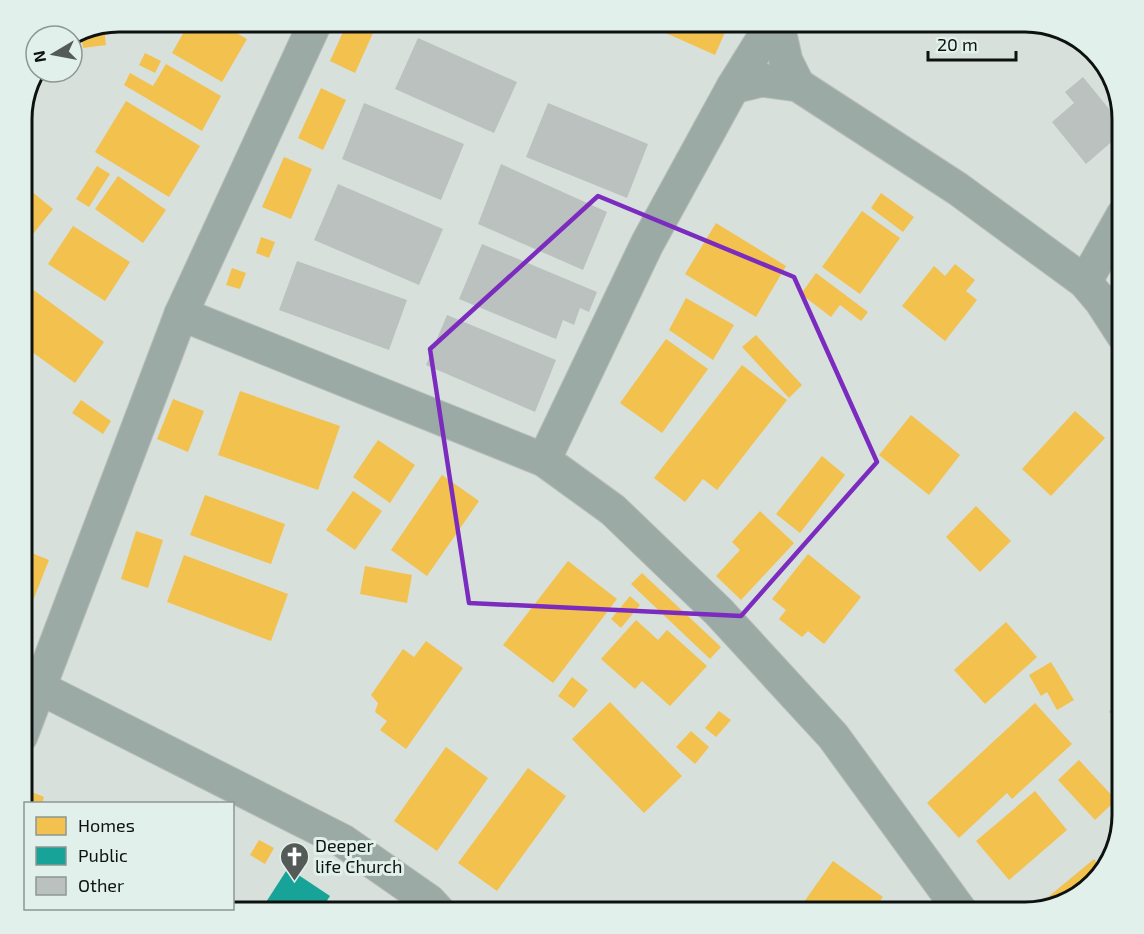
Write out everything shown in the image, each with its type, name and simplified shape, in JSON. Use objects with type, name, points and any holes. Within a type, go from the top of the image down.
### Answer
[{"type":"street","points":[[32,705],[181,314],[311,31]]},
{"type":"street","points":[[544,460],[647,244],[733,87],[769,31]]},
{"type":"street","points":[[778,31],[786,61],[798,85]]},
{"type":"street","points":[[733,87],[762,80],[798,85],[958,189],[1085,282],[1112,318]]},
{"type":"street","points":[[1085,282],[1112,234]]},
{"type":"street","points":[[181,314],[544,460],[613,510],[711,604],[833,736],[954,902]]},
{"type":"street","points":[[40,688],[344,841],[430,902]]},
{"type":"highlighted area","points":[[598,196],[794,277],[877,462],[741,616],[469,603],[430,349]]},
{"type":"building: Homes","points":[[184,31],[233,31],[247,39],[222,82],[172,53]]},
{"type":"building: Homes","points":[[344,31],[374,31],[355,73],[330,61]]},
{"type":"building: Homes","points":[[661,31],[726,31],[715,55]]},
{"type":"building: Homes","points":[[105,33],[106,45],[84,48],[84,39]]},
{"type":"building: Homes","points":[[145,53],[161,61],[155,73],[139,65]]},
{"type":"building: Homes","points":[[166,64],[221,96],[202,131],[124,85],[130,73],[153,86]]},
{"type":"building: Homes","points":[[321,88],[346,100],[323,150],[298,138]]},
{"type":"building: Homes","points":[[126,101],[200,146],[169,197],[95,152]]},
{"type":"building: Homes","points":[[284,157],[312,169],[291,219],[262,207]]},
{"type":"building: Homes","points":[[97,166],[110,174],[89,207],[76,199]]},
{"type":"building: Homes","points":[[118,176],[166,210],[143,243],[95,209]]},
{"type":"building: Homes","points":[[32,192],[53,209],[32,235]]},
{"type":"building: Homes","points":[[881,193],[914,217],[903,232],[871,208]]},
{"type":"building: Homes","points":[[862,211],[900,238],[860,294],[822,267]]},
{"type":"building: Homes","points":[[716,223],[786,266],[756,317],[685,274]]},
{"type":"building: Homes","points":[[73,226],[130,262],[105,301],[48,264]]},
{"type":"building: Homes","points":[[261,237],[275,242],[269,258],[256,253]]},
{"type":"building: Homes","points":[[955,264],[975,280],[966,291],[977,300],[945,341],[902,306],[934,266],[945,276]]},
{"type":"building: Homes","points":[[232,268],[246,273],[240,289],[226,285]]},
{"type":"building: Homes","points":[[816,273],[868,312],[861,321],[840,305],[831,317],[801,294]]},
{"type":"building: Homes","points":[[32,289],[104,342],[75,383],[32,352]]},
{"type":"building: Homes","points":[[686,298],[734,325],[713,360],[669,330]]},
{"type":"building: Homes","points":[[756,335],[802,385],[789,398],[742,347]]},
{"type":"building: Homes","points":[[666,339],[708,369],[662,433],[620,403]]},
{"type":"building: Homes","points":[[742,365],[787,400],[717,490],[703,479],[685,502],[654,478]]},
{"type":"building: Homes","points":[[240,391],[340,426],[318,490],[218,455]]},
{"type":"building: Homes","points":[[173,399],[204,411],[188,452],[157,439]]},
{"type":"building: Homes","points":[[81,400],[111,421],[103,434],[72,413]]},
{"type":"building: Homes","points":[[1075,411],[1105,438],[1051,496],[1022,469]]},
{"type":"building: Homes","points":[[911,415],[960,455],[929,495],[879,455]]},
{"type":"building: Homes","points":[[378,440],[415,465],[390,503],[353,477]]},
{"type":"building: Homes","points":[[822,456],[845,475],[800,533],[776,514]]},
{"type":"building: Homes","points":[[442,475],[479,501],[427,576],[391,550]]},
{"type":"building: Homes","points":[[353,491],[382,511],[355,550],[326,530]]},
{"type":"building: Homes","points":[[205,495],[285,524],[271,564],[190,535]]},
{"type":"building: Homes","points":[[976,506],[1011,541],[980,572],[946,537]]},
{"type":"building: Homes","points":[[760,511],[794,543],[741,600],[716,576],[740,550],[732,542]]},
{"type":"building: Homes","points":[[136,531],[163,540],[148,588],[121,579]]},
{"type":"building: Homes","points":[[32,553],[49,560],[32,603]]},
{"type":"building: Homes","points":[[808,554],[861,597],[824,644],[808,631],[802,637],[779,619],[786,610],[772,599]]},
{"type":"building: Homes","points":[[184,555],[288,594],[271,641],[167,602]]},
{"type":"building: Homes","points":[[568,561],[617,599],[553,683],[503,645]]},
{"type":"building: Homes","points":[[365,566],[412,575],[407,603],[360,594]]},
{"type":"building: Homes","points":[[642,573],[721,647],[710,659],[631,584]]},
{"type":"building: Homes","points":[[630,596],[640,605],[621,628],[611,619]]},
{"type":"building: Homes","points":[[636,620],[658,640],[667,630],[707,666],[670,706],[642,681],[635,689],[601,659]]},
{"type":"building: Homes","points":[[1006,622],[1037,657],[985,704],[954,670]]},
{"type":"building: Homes","points":[[426,641],[463,668],[406,749],[380,730],[387,721],[375,712],[378,703],[371,695],[403,649],[414,657]]},
{"type":"building: Homes","points":[[1051,662],[1074,700],[1057,710],[1047,692],[1041,696],[1029,675]]},
{"type":"building: Homes","points":[[572,677],[588,690],[574,708],[558,696]]},
{"type":"building: Homes","points":[[610,702],[682,776],[644,813],[572,739]]},
{"type":"building: Homes","points":[[1035,703],[1072,744],[1012,799],[1007,793],[959,838],[927,803]]},
{"type":"building: Homes","points":[[719,711],[731,720],[716,737],[705,728]]},
{"type":"building: Homes","points":[[691,731],[709,747],[695,764],[676,747]]},
{"type":"building: Homes","points":[[446,747],[488,778],[437,851],[394,821]]},
{"type":"building: Homes","points":[[1079,760],[1112,796],[1112,804],[1095,820],[1058,780]]},
{"type":"building: Homes","points":[[528,768],[566,796],[497,891],[458,863]]},
{"type":"building: Homes","points":[[1035,791],[1067,830],[1009,880],[976,841]]},
{"type":"building: Homes","points":[[32,792],[44,797],[43,802],[32,802]]},
{"type":"building: Homes","points":[[259,840],[274,848],[265,864],[250,855]]},
{"type":"building: Homes","points":[[1094,859],[1098,864],[1074,888],[1044,900]]},
{"type":"building: Homes","points":[[833,861],[883,897],[879,902],[804,902]]},
{"type":"building: Public","name":"Deeper life Church","points":[[288,868],[330,896],[326,902],[266,902]]},
{"type":"building: Other","points":[[418,38],[517,82],[494,133],[395,89]]},
{"type":"building: Other","points":[[1083,77],[1112,112],[1112,142],[1086,164],[1052,122],[1074,103],[1065,92]]},
{"type":"building: Other","points":[[364,103],[464,144],[441,200],[342,159]]},
{"type":"building: Other","points":[[548,103],[648,144],[627,198],[526,157]]},
{"type":"building: Other","points":[[501,164],[607,212],[583,270],[478,224]]},
{"type":"building: Other","points":[[338,184],[443,229],[419,285],[314,240]]},
{"type":"building: Other","points":[[482,244],[597,292],[589,312],[580,308],[574,325],[563,320],[556,339],[459,299]]},
{"type":"building: Other","points":[[297,261],[407,300],[389,350],[279,310]]},
{"type":"building: Other","points":[[447,315],[556,360],[535,412],[426,365]]},
{"type":"place","name":"Deeper life Church","points":[[294,882]]}]
